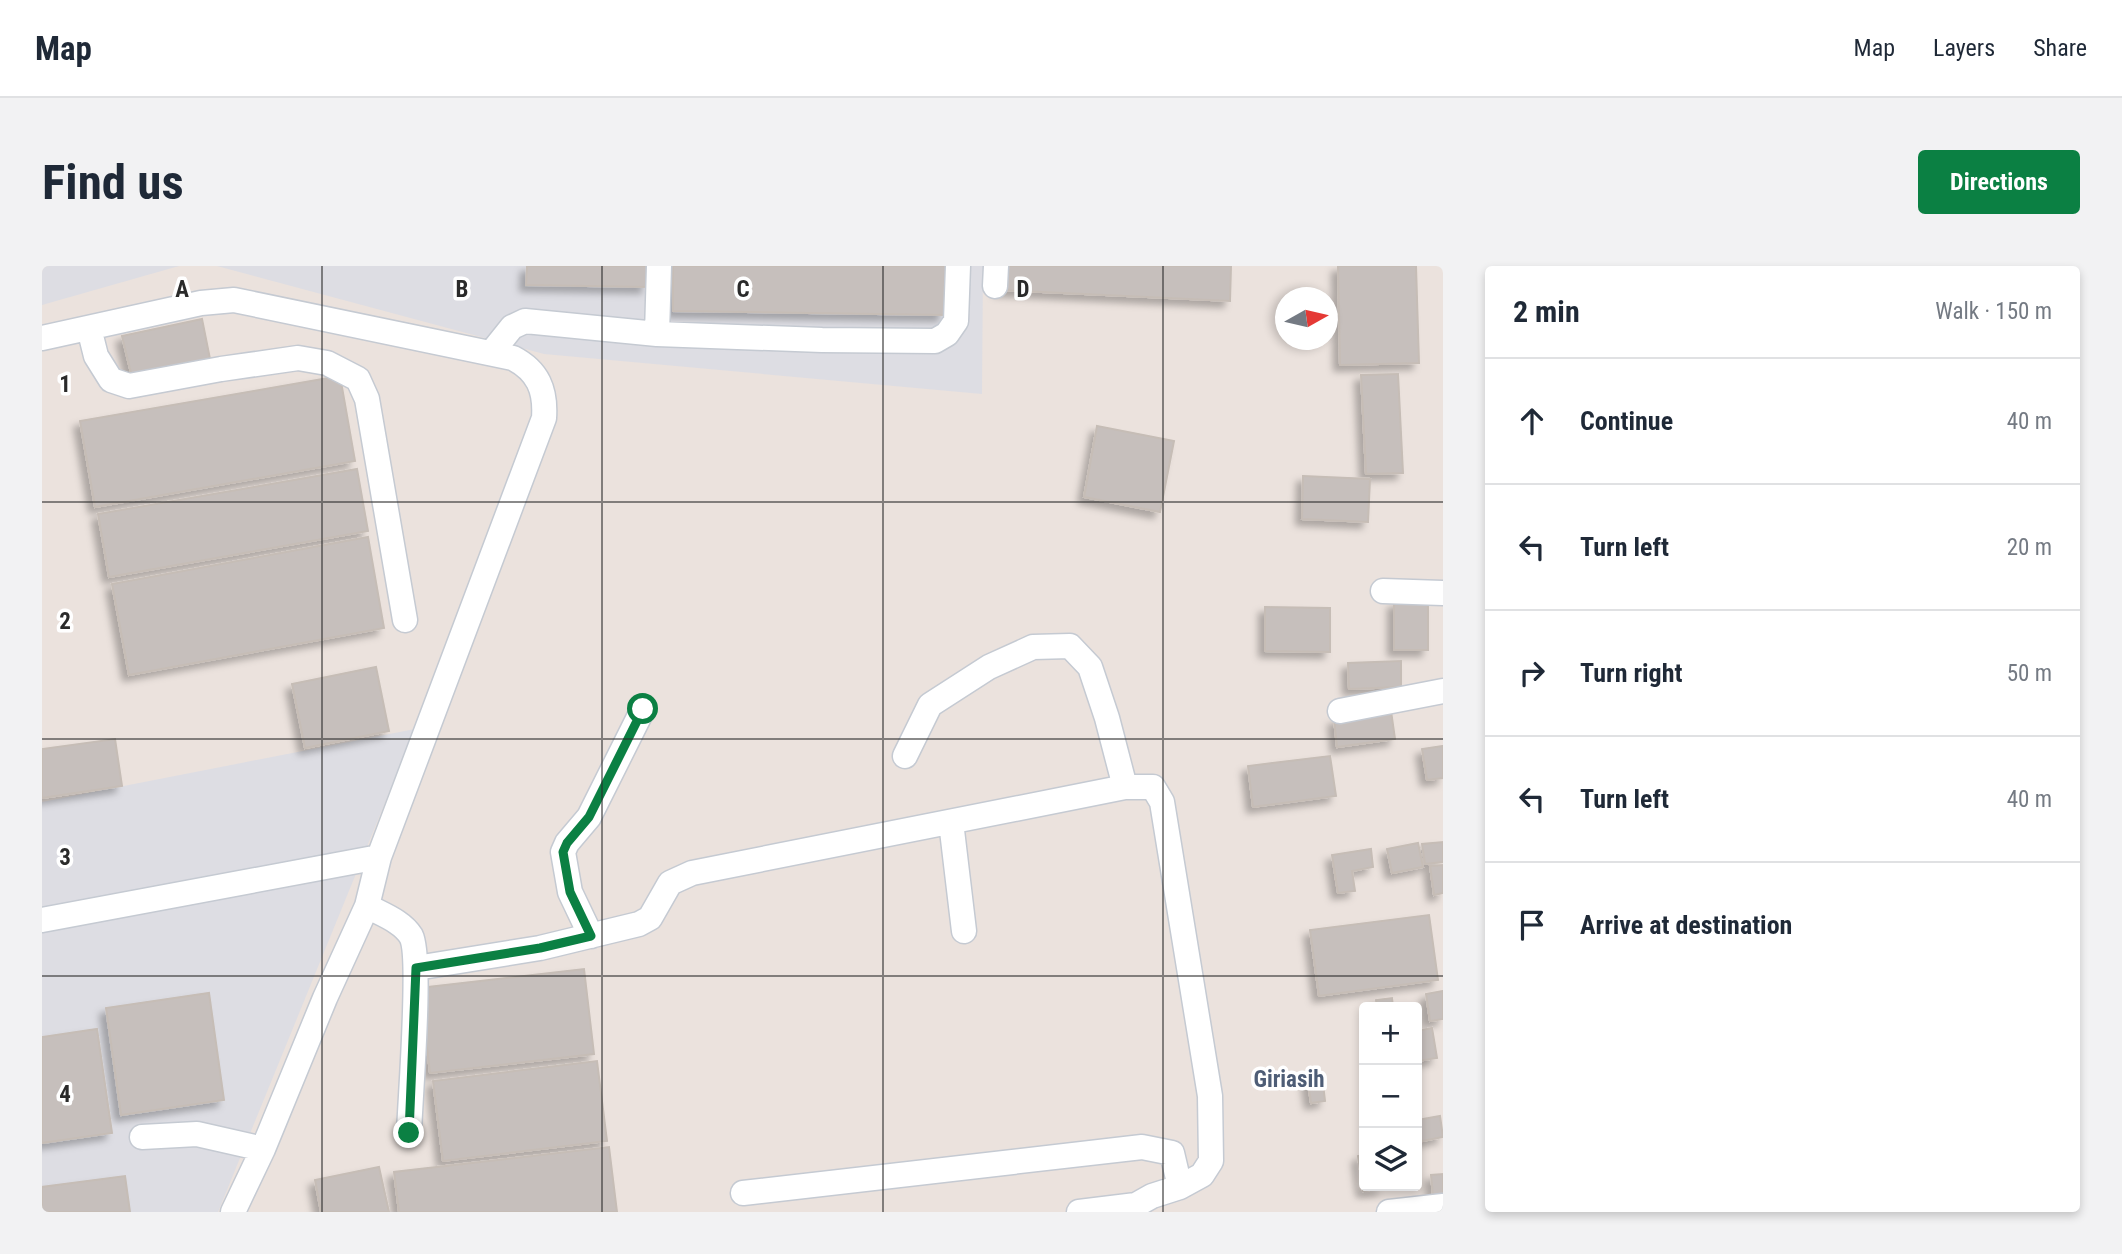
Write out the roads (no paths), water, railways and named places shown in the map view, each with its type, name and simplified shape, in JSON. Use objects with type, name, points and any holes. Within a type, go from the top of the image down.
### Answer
[{"type":"street","points":[[657,334],[659,266]]},
{"type":"street","points":[[492,352],[512,327],[525,321],[657,334],[935,341],[947,334],[956,321],[958,266]]},
{"type":"street","points":[[42,338],[201,303],[234,300],[513,358],[527,365],[542,391],[544,418],[379,856],[367,906],[325,998],[263,1149],[233,1212]]},
{"type":"street","points":[[89,328],[96,356],[111,380],[129,386],[298,358],[327,363],[358,379],[367,399],[405,620]]},
{"type":"street","points":[[1383,591],[1443,593]]},
{"type":"street","points":[[905,756],[930,705],[989,667],[1033,647],[1070,646],[1090,667],[1125,787]]},
{"type":"street","points":[[1340,710],[1443,691]]},
{"type":"street","points":[[591,936],[570,892],[563,852],[567,843],[589,817],[643,709]]},
{"type":"street","points":[[416,968],[540,948],[639,924],[650,918],[670,883],[692,873],[1125,787],[1153,787],[1162,802],[1210,1096],[1211,1161],[1202,1175],[1136,1205],[1079,1212]]},
{"type":"street","points":[[951,822],[964,931]]},
{"type":"street","points":[[42,920],[379,856]]},
{"type":"street","points":[[367,906],[407,930],[413,939],[416,968],[409,1133]]},
{"type":"street","points":[[142,1137],[197,1134],[263,1149]]},
{"type":"street","points":[[743,1194],[1142,1147],[1172,1153],[1180,1187]]},
{"type":"street","points":[[1389,1212],[1443,1206]]},
{"type":"district","name":"Giriasih","points":[[1289,1079]]}]
